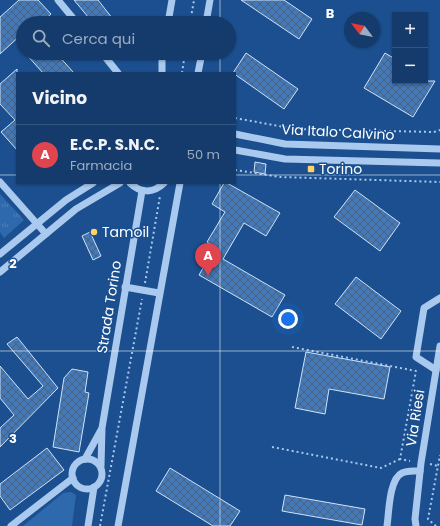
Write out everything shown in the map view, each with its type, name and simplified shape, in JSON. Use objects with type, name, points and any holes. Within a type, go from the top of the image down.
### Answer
[{"type":"street","points":[[58,0],[71,16]]},
{"type":"street","points":[[169,16],[172,0]]},
{"type":"street","points":[[207,16],[210,0]]},
{"type":"street","points":[[108,60],[117,72]]},
{"type":"street","points":[[162,60],[162,72]]},
{"type":"street","points":[[198,72],[201,60]]},
{"type":"street","name":"Via Italo Calvino","points":[[236,134],[285,144],[440,149]]},
{"type":"street","name":"Via Italo Calvino","points":[[236,150],[285,159],[440,163]]},
{"type":"street","points":[[0,182],[46,234]]},
{"type":"street","points":[[0,254],[66,200],[91,184]]},
{"type":"street","points":[[0,272],[76,209],[118,184]]},
{"type":"street","points":[[131,184],[142,191],[154,190],[163,184]]},
{"type":"street","points":[[118,526],[180,184]]},
{"type":"street","name":"Strada Torino","points":[[101,466],[102,428],[142,191]]},
{"type":"street","points":[[125,287],[159,293]]},
{"type":"street","points":[[436,370],[416,357],[424,308],[440,298]]},
{"type":"street","name":"Via Riesi","points":[[416,526],[415,519],[420,471],[440,346]]},
{"type":"street","name":"Strada Torino","points":[[85,459],[102,428]]},
{"type":"street","points":[[80,460],[93,460],[101,466],[103,473],[102,478],[100,483],[94,488],[87,489],[75,484],[72,472],[75,465],[80,460]]},
{"type":"street","points":[[387,526],[393,483],[400,473],[407,471],[420,471]]},
{"type":"street","points":[[11,526],[73,478]]},
{"type":"street","points":[[88,526],[94,488]]},
{"type":"path","points":[[191,16],[194,0]]},
{"type":"path","points":[[182,72],[184,60]]},
{"type":"path","points":[[236,118],[295,129],[434,132],[440,130]]},
{"type":"path","points":[[236,170],[280,177],[440,182]]},
{"type":"path","points":[[100,526],[161,192]]},
{"type":"path","points":[[292,346],[416,370],[400,459]]},
{"type":"path","points":[[272,447],[381,468],[400,459],[438,466]]},
{"type":"path","points":[[436,526],[428,519],[440,455]]},
{"type":"green space","points":[[0,194],[24,220],[4,238],[0,232]]},
{"type":"green space","points":[[71,492],[76,495],[72,526],[23,526],[63,493]]},
{"type":"building","points":[[19,0],[38,0],[51,14],[49,16],[16,16],[16,39],[0,54],[0,17]]},
{"type":"building","points":[[74,0],[98,0],[111,16],[87,16]]},
{"type":"building","points":[[241,0],[284,0],[312,19],[299,39]]},
{"type":"building","points":[[246,53],[298,89],[284,109],[236,75],[236,72],[234,72]]},
{"type":"building","points":[[385,53],[392,57],[392,84],[428,84],[428,81],[435,81],[413,117],[364,88]]},
{"type":"building","points":[[31,60],[62,60],[73,72],[42,72]]},
{"type":"building","points":[[17,69],[16,149],[1,132],[15,120],[0,104],[0,84]]},
{"type":"building","points":[[255,162],[266,164],[265,174],[254,172]]},
{"type":"building","points":[[223,184],[229,184],[280,213],[266,236],[244,223],[223,259],[285,295],[272,317],[199,275],[215,247],[207,242],[225,212],[212,204]]},
{"type":"building","points":[[355,190],[400,223],[380,251],[334,217]]},
{"type":"building","points":[[90,232],[101,256],[93,260],[82,236]]},
{"type":"building","points":[[356,277],[401,311],[381,339],[335,304]]},
{"type":"building","points":[[17,337],[58,388],[0,447],[0,428],[14,415],[0,398],[0,366],[28,399],[43,386],[7,344]]},
{"type":"building","points":[[306,352],[390,367],[384,399],[329,389],[325,414],[295,408]]},
{"type":"building","points":[[72,369],[88,372],[85,392],[89,393],[79,452],[53,447],[64,378]]},
{"type":"building","points":[[47,448],[64,470],[10,510],[0,496],[0,484]]},
{"type":"building","points":[[170,468],[240,511],[230,526],[213,526],[156,491]]},
{"type":"building","points":[[285,495],[365,509],[362,525],[282,511]]},
{"type":"place","name":"Torino","points":[[311,169]]},
{"type":"place","name":"Tamoil","points":[[94,232]]},
{"type":"place","name":"E.C.P. S.N.C.","points":[[208,276]]}]
